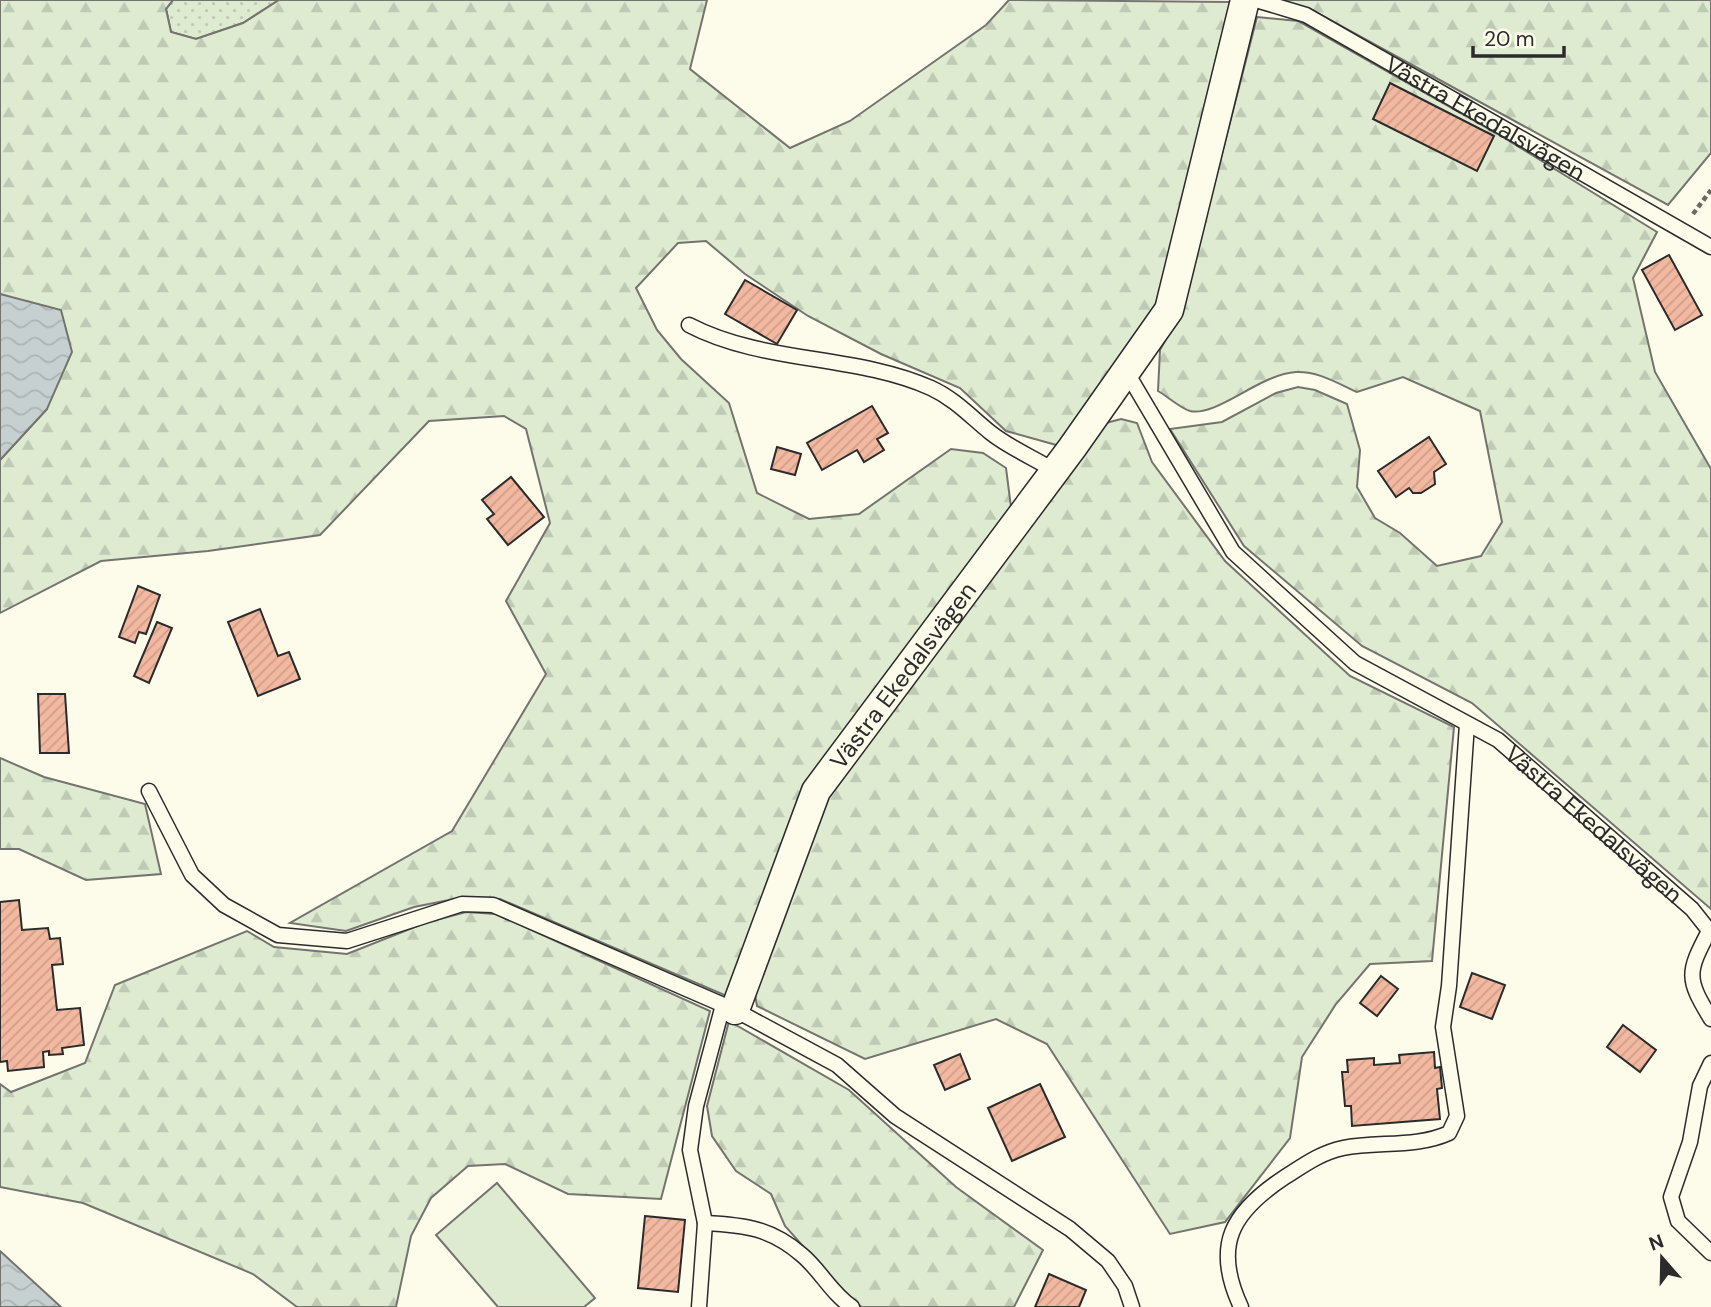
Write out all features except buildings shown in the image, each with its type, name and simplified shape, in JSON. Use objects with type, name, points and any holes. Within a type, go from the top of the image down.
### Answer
[{"type":"street","name":"Västra Ekedalsvägen","points":[[729,1007],[816,791],[1055,471],[1169,310],[1245,0]]},
{"type":"lane","name":"Västra Ekedalsvägen","points":[[1256,0],[1306,15],[1711,247]]},
{"type":"lane","points":[[689,326],[721,341],[865,368],[930,388],[960,405],[992,434],[1055,471]]},
{"type":"lane","name":"Västra Ekedalsvägen","points":[[1126,370],[1233,552],[1355,663],[1498,740],[1692,909],[1710,932]]},
{"type":"lane","name":"Västra Ekedalsvägen","points":[[1241,1307],[1227,1265],[1228,1240],[1240,1214],[1260,1194],[1322,1154],[1346,1148],[1435,1139],[1449,1133],[1457,1116],[1443,1027],[1449,986],[1467,723]]},
{"type":"lane","points":[[149,791],[192,875],[224,905],[278,935],[346,941],[462,904],[493,905],[729,1007],[837,1065],[895,1116],[1070,1229],[1108,1261],[1125,1286],[1132,1307]]},
{"type":"lane","points":[[1710,932],[1692,963],[1693,988],[1711,1019]]},
{"type":"lane","points":[[699,1307],[705,1223],[690,1150],[696,1106],[729,1007]]},
{"type":"lane","points":[[1711,1063],[1700,1086],[1690,1142],[1671,1197],[1678,1221],[1711,1253]]},
{"type":"lane","points":[[705,1223],[753,1226],[772,1235],[803,1255],[840,1299],[852,1307]]},
{"type":"green space","points":[[0,0],[173,0],[166,9],[171,32],[196,39],[243,23],[279,0],[707,0],[690,69],[790,148],[850,121],[986,25],[1009,0],[1231,2],[1217,54],[1163,306],[1060,446],[1006,431],[960,388],[881,354],[808,316],[745,274],[706,241],[678,243],[636,288],[657,330],[681,359],[729,403],[757,493],[809,519],[859,514],[951,449],[983,453],[1006,468],[1011,507],[804,788],[729,997],[500,899],[464,897],[414,907],[346,931],[290,923],[452,831],[546,674],[506,601],[550,523],[526,429],[504,416],[429,421],[320,535],[208,551],[101,561],[0,613],[0,460],[47,409],[15,299],[0,294]]},
{"type":"green space","points":[[173,0],[279,0],[243,23],[196,39],[171,32],[166,9]]},
{"type":"green space","points":[[1278,0],[1711,0],[1711,153],[1668,205],[1310,9]]},
{"type":"green space","points":[[1257,17],[1298,21],[1501,136],[1657,232],[1633,278],[1655,372],[1711,469],[1711,909],[1472,703],[1362,646],[1244,546],[1170,429],[1222,422],[1276,393],[1298,387],[1315,390],[1347,404],[1360,450],[1357,487],[1375,518],[1400,533],[1437,566],[1481,556],[1502,522],[1480,411],[1403,377],[1357,392],[1335,381],[1304,372],[1282,374],[1213,408],[1201,411],[1190,411],[1158,391],[1160,350],[1182,310]]},
{"type":"green space","points":[[1121,419],[1137,423],[1152,462],[1225,561],[1350,676],[1454,727],[1432,961],[1370,964],[1336,1004],[1302,1057],[1290,1138],[1225,1222],[1170,1234],[1047,1044],[996,1019],[865,1059],[757,1006],[754,988],[822,799],[1106,423]]},
{"type":"green space","points":[[0,758],[44,777],[145,804],[161,874],[86,880],[19,849],[0,849]]},
{"type":"green space","points":[[466,912],[496,914],[710,1011],[661,1199],[568,1194],[505,1164],[468,1166],[431,1198],[411,1236],[396,1307],[297,1307],[253,1274],[83,1203],[0,1187],[0,1084],[11,1092],[85,1063],[115,985],[247,931],[274,947],[347,954],[425,923]]},
{"type":"green space","points":[[729,1021],[849,1090],[956,1187],[1043,1250],[1014,1307],[862,1307],[852,1301],[785,1226],[771,1194],[736,1171],[712,1136],[707,1106]]},
{"type":"green space","points":[[497,1183],[595,1298],[584,1307],[498,1307],[436,1235]]},
{"type":"water","points":[[0,294],[61,310],[72,352],[47,409],[0,460]]},
{"type":"water","points":[[0,1251],[61,1307],[0,1307]]}]
